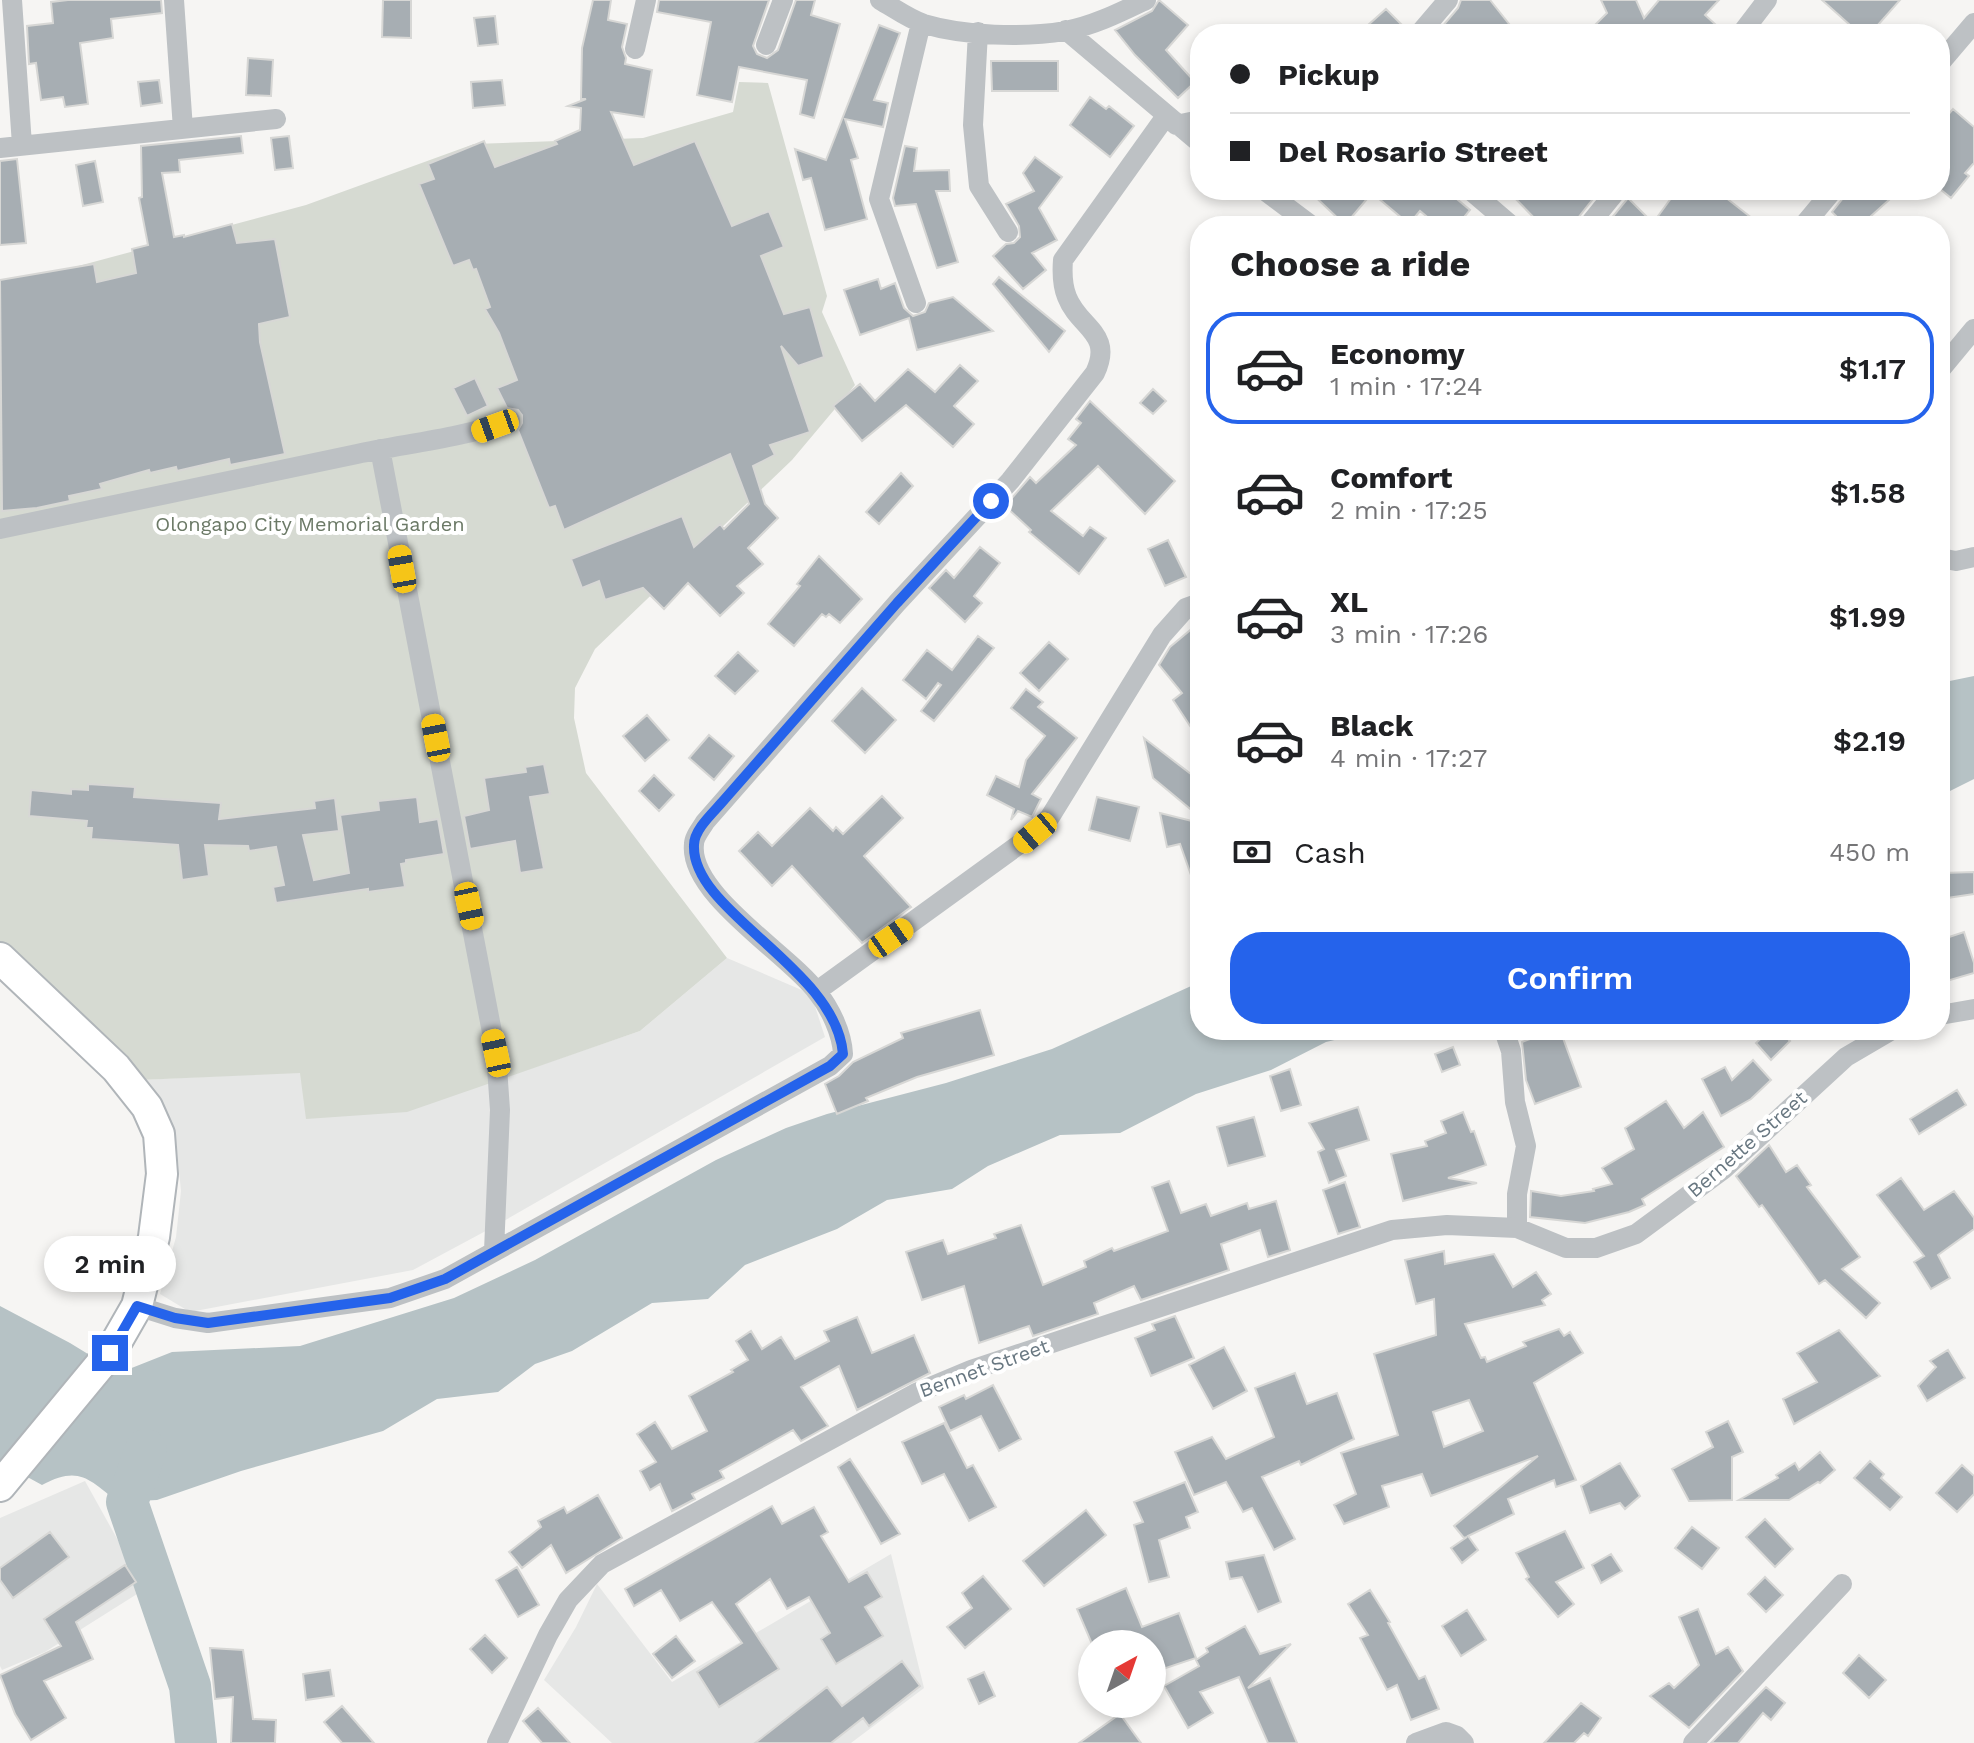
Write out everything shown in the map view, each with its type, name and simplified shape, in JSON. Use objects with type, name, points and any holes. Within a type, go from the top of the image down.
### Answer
[{"type":"main road","points":[[0,958],[116,1068],[147,1107],[159,1134],[162,1174],[156,1221],[137,1306],[110,1353],[2,1484]]},
{"type":"street","points":[[12,0],[22,145]]},
{"type":"street","points":[[174,0],[183,129]]},
{"type":"street","points":[[635,49],[646,0]]},
{"type":"street","points":[[766,45],[783,0]]},
{"type":"street","points":[[880,0],[921,23],[1005,35],[1066,30],[1119,13],[1146,0]]},
{"type":"street","points":[[1428,24],[1448,0]]},
{"type":"street","points":[[1749,24],[1767,0]]},
{"type":"street","points":[[916,303],[879,199],[921,23]]},
{"type":"street","points":[[1950,51],[1974,23]]},
{"type":"street","points":[[1066,30],[1190,135]]},
{"type":"street","points":[[978,32],[973,125],[979,186],[1008,232]]},
{"type":"street","points":[[0,148],[276,119]]},
{"type":"street","points":[[1171,121],[1190,120]]},
{"type":"street","points":[[137,1306],[175,1318],[208,1323],[390,1298],[445,1279],[830,1066],[843,1054],[842,1039],[817,991],[716,896],[695,863],[693,842],[705,822],[877,626],[1010,481],[1095,373],[1102,359],[1101,348],[1095,334],[1067,300],[1061,277],[1063,260],[1171,121]]},
{"type":"street","points":[[1277,200],[1299,216]]},
{"type":"street","points":[[1482,200],[1500,216]]},
{"type":"street","points":[[1596,216],[1609,200]]},
{"type":"street","points":[[1811,216],[1825,200]]},
{"type":"street","points":[[1950,358],[1974,329]]},
{"type":"street","points":[[0,529],[380,449],[479,432],[510,420]]},
{"type":"street","points":[[380,449],[496,1053],[500,1110],[494,1251]]},
{"type":"street","points":[[1950,560],[1974,557]]},
{"type":"street","points":[[817,991],[1035,833],[1050,817],[1162,635],[1190,607]]},
{"type":"street","points":[[1950,1013],[1974,1009]]},
{"type":"street","points":[[1507,1040],[1515,1102],[1526,1146],[1517,1194],[1517,1228]]},
{"type":"street","name":"Bernette Street","points":[[1596,1248],[1636,1234],[1724,1169],[1846,1057],[1875,1040]]},
{"type":"street","name":"Bennet Street","points":[[497,1743],[568,1600],[602,1564],[916,1393],[971,1370],[1392,1230],[1447,1225],[1517,1228],[1566,1248],[1596,1248]]},
{"type":"street","points":[[1693,1743],[1842,1584]]},
{"type":"street","points":[[1416,1743],[1446,1732],[1464,1743]]},
{"type":"shaded area","points":[[1974,676],[1974,779],[1950,791],[1950,681]]},
{"type":"shaded area","points":[[727,958],[811,994],[825,1037],[413,1270],[190,1312],[160,1294],[176,1237],[181,1191],[175,1131],[140,1080],[300,1072],[497,1080],[640,1031]]},
{"type":"shaded area","points":[[1190,987],[1190,1040],[1334,1040],[1271,1070],[1196,1094],[1120,1133],[1060,1135],[988,1166],[952,1189],[887,1200],[837,1229],[745,1265],[708,1299],[652,1303],[572,1351],[535,1364],[498,1392],[437,1399],[383,1431],[241,1471],[157,1500],[118,1502],[83,1477],[65,1476],[42,1485],[0,1462],[0,1306],[119,1373],[172,1352],[300,1346],[454,1298],[535,1260],[716,1160],[786,1128],[946,1083],[1052,1049]]},
{"type":"shaded area","points":[[85,1481],[145,1589],[45,1652],[2,1670],[0,1518]]},
{"type":"shaded area","points":[[891,1554],[924,1688],[851,1743],[612,1743],[544,1680],[597,1584],[672,1682]]},
{"type":"green space","name":"Olongapo City Memorial Garden","points":[[739,82],[768,83],[827,296],[822,312],[855,385],[792,460],[595,649],[575,688],[574,718],[586,773],[727,958],[640,1031],[407,1112],[306,1119],[300,1073],[140,1080],[0,944],[0,287],[306,205],[474,144],[643,138],[733,112]]},
{"type":"building","points":[[161,0],[162,13],[111,19],[113,38],[80,43],[88,104],[65,107],[63,97],[41,100],[36,63],[29,64],[27,26],[53,23],[51,2]]},
{"type":"building","points":[[383,0],[411,0],[411,38],[382,37]]},
{"type":"building","points":[[593,0],[611,0],[608,20],[627,24],[622,47],[625,64],[652,70],[644,117],[611,112],[634,165],[695,141],[732,226],[769,211],[784,247],[761,256],[784,314],[810,307],[824,357],[798,366],[781,346],[810,432],[770,445],[775,455],[753,466],[765,504],[778,518],[748,548],[763,564],[737,586],[744,593],[720,616],[688,583],[664,609],[643,588],[605,600],[599,581],[582,588],[571,559],[682,516],[694,547],[720,524],[724,529],[749,504],[730,454],[564,530],[555,506],[549,508],[518,430],[522,415],[518,410],[507,408],[497,388],[517,380],[499,333],[485,309],[490,307],[476,269],[473,270],[469,260],[453,266],[419,184],[434,179],[428,164],[484,141],[495,167],[557,144],[555,141],[580,130],[581,108],[568,106],[586,99],[581,99],[582,48]]},
{"type":"building","points":[[659,0],[769,0],[753,46],[757,54],[767,58],[778,50],[796,0],[815,0],[811,15],[840,24],[814,118],[800,114],[807,80],[739,67],[732,102],[697,95],[711,22],[657,12]]},
{"type":"building","points":[[1159,0],[1188,25],[1166,50],[1190,76],[1190,87],[1178,98],[1115,30],[1152,11]]},
{"type":"building","points":[[1461,0],[1490,0],[1509,24],[1444,24]]},
{"type":"building","points":[[1601,0],[1636,0],[1644,18],[1659,0],[1719,0],[1705,15],[1715,24],[1596,24],[1607,13]]},
{"type":"building","points":[[1822,0],[1900,0],[1879,24],[1849,24]]},
{"type":"building","points":[[1386,9],[1401,24],[1369,24]]},
{"type":"building","points":[[495,16],[498,44],[478,46],[474,18]]},
{"type":"building","points":[[879,25],[900,33],[874,100],[888,103],[883,127],[845,119],[858,158],[851,160],[867,219],[825,230],[811,178],[803,180],[795,149],[826,160]]},
{"type":"building","points":[[248,58],[273,60],[271,96],[246,95]]},
{"type":"building","points":[[991,61],[1058,61],[1058,91],[992,91]]},
{"type":"building","points":[[159,80],[162,103],[141,106],[138,82]]},
{"type":"building","points":[[502,80],[505,105],[473,108],[471,82]]},
{"type":"building","points":[[1090,97],[1106,109],[1109,106],[1134,126],[1110,157],[1070,125]]},
{"type":"building","points":[[1953,109],[1974,127],[1974,163],[1965,173],[1969,176],[1951,198],[1950,197],[1950,112]]},
{"type":"building","points":[[241,136],[243,153],[179,160],[180,172],[162,173],[174,237],[232,224],[237,243],[275,239],[290,317],[259,324],[260,342],[285,454],[230,465],[229,459],[177,471],[176,467],[150,473],[149,470],[100,484],[102,489],[69,496],[70,501],[2,511],[0,280],[94,264],[97,282],[136,273],[132,249],[148,245],[139,198],[142,197],[141,146]]},
{"type":"building","points":[[289,136],[293,168],[275,170],[271,138]]},
{"type":"building","points":[[905,146],[917,148],[914,171],[949,170],[950,191],[936,191],[958,262],[937,268],[916,204],[895,206],[893,198]]},
{"type":"building","points":[[1035,157],[1062,177],[1039,208],[1057,240],[1032,253],[1046,270],[1023,289],[993,256],[1020,237],[1019,226],[1006,204],[1034,191],[1023,173]]},
{"type":"building","points":[[17,159],[26,243],[0,245],[0,161]]},
{"type":"building","points":[[95,161],[103,202],[83,206],[76,165]]},
{"type":"building","points":[[1319,200],[1366,200],[1353,216],[1335,216]]},
{"type":"building","points":[[1380,200],[1458,200],[1470,210],[1465,216],[1426,216],[1420,211],[1416,216],[1399,216]]},
{"type":"building","points":[[1517,200],[1592,200],[1580,216],[1532,216]]},
{"type":"building","points":[[1626,200],[1646,216],[1613,216]]},
{"type":"building","points":[[1670,200],[1729,200],[1749,216],[1658,216]]},
{"type":"building","points":[[1841,200],[1889,200],[1871,216],[1836,216],[1832,212]]},
{"type":"building","points":[[999,277],[1065,331],[1049,352],[993,284]]},
{"type":"building","points":[[878,279],[881,289],[895,283],[904,308],[913,316],[925,312],[929,303],[953,297],[993,331],[917,350],[909,318],[860,335],[844,290]]},
{"type":"building","points":[[960,365],[978,381],[954,406],[974,424],[953,447],[906,405],[862,441],[833,406],[860,384],[875,401],[908,369],[935,392]]},
{"type":"building","points":[[475,378],[488,406],[467,416],[453,388]]},
{"type":"building","points":[[1153,389],[1166,401],[1153,414],[1140,403]]},
{"type":"building","points":[[1090,401],[1175,481],[1145,514],[1098,466],[1051,511],[1083,536],[1090,527],[1106,538],[1079,574],[1029,532],[1031,530],[1005,506],[1030,477],[1036,483],[1076,445],[1068,439],[1081,423],[1076,419]]},
{"type":"building","points":[[901,473],[913,486],[879,524],[866,512]]},
{"type":"building","points":[[1168,540],[1186,577],[1165,586],[1148,549]]},
{"type":"building","points":[[980,547],[1000,563],[974,596],[982,603],[965,622],[929,588],[946,570],[954,578]]},
{"type":"building","points":[[819,556],[862,599],[840,623],[829,614],[826,617],[822,614],[794,646],[768,624],[800,586],[797,584]]},
{"type":"building","points":[[1190,630],[1190,726],[1173,700],[1182,693],[1159,665],[1170,647]]},
{"type":"building","points":[[978,636],[994,648],[934,721],[921,711],[941,685],[938,683],[926,699],[903,680],[927,650],[952,670]]},
{"type":"building","points":[[1049,642],[1068,659],[1039,691],[1020,673]]},
{"type":"building","points":[[738,652],[758,671],[735,694],[715,676]]},
{"type":"building","points":[[862,688],[896,720],[865,753],[832,721]]},
{"type":"building","points":[[1026,689],[1043,702],[1038,707],[1077,738],[1032,794],[1041,799],[1032,817],[1018,811],[1011,820],[1014,809],[987,795],[996,776],[1019,787],[1026,760],[1045,736],[1011,708]]},
{"type":"building","points":[[647,715],[669,740],[645,761],[623,736]]},
{"type":"building","points":[[709,735],[734,756],[714,780],[689,758]]},
{"type":"building","points":[[1144,738],[1190,773],[1190,809],[1153,778]]},
{"type":"building","points":[[544,764],[550,794],[530,797],[544,869],[520,873],[515,841],[470,849],[464,816],[489,810],[484,778],[526,772],[525,767]]},
{"type":"building","points":[[654,775],[674,795],[659,811],[639,791]]},
{"type":"building","points":[[88,784],[135,787],[134,797],[221,803],[219,819],[315,808],[314,801],[335,798],[339,831],[303,835],[314,880],[349,873],[340,815],[379,810],[378,801],[417,797],[420,822],[438,819],[444,854],[406,860],[401,864],[405,887],[368,892],[368,889],[276,903],[273,887],[284,885],[276,847],[249,851],[248,846],[205,845],[209,876],[182,880],[178,845],[91,839],[92,828],[86,828],[87,821],[29,816],[31,790],[71,794],[71,789],[88,790]]},
{"type":"building","points":[[882,796],[903,818],[864,856],[911,907],[862,943],[792,866],[772,886],[739,851],[758,832],[772,846],[810,808],[833,831],[836,827],[843,834]]},
{"type":"building","points":[[1097,797],[1139,807],[1130,841],[1089,830]]},
{"type":"building","points":[[1160,813],[1190,820],[1190,872],[1180,844],[1167,847]]},
{"type":"building","points":[[1974,872],[1974,894],[1950,898],[1950,873]]},
{"type":"building","points":[[1964,932],[1974,973],[1950,980],[1950,937]]},
{"type":"building","points":[[980,1010],[994,1055],[917,1077],[837,1114],[825,1084],[853,1062],[903,1038],[901,1033]]},
{"type":"building","points":[[1564,1040],[1581,1087],[1535,1104],[1526,1080],[1522,1042]]},
{"type":"building","points":[[1759,1040],[1790,1041],[1771,1060],[1756,1043]]},
{"type":"building","points":[[1453,1047],[1460,1065],[1442,1072],[1435,1054]]},
{"type":"building","points":[[1753,1060],[1771,1080],[1751,1099],[1721,1116],[1702,1079],[1725,1067],[1732,1080]]},
{"type":"building","points":[[1290,1069],[1301,1105],[1281,1111],[1270,1076]]},
{"type":"building","points":[[1957,1090],[1966,1105],[1919,1134],[1910,1119]]},
{"type":"building","points":[[1666,1101],[1684,1128],[1703,1112],[1724,1147],[1642,1199],[1645,1205],[1629,1212],[1585,1223],[1530,1217],[1531,1191],[1561,1196],[1594,1191],[1612,1184],[1602,1168],[1634,1149],[1625,1128]]},
{"type":"building","points":[[1358,1107],[1369,1140],[1336,1150],[1346,1176],[1329,1183],[1318,1152],[1324,1149],[1309,1123]]},
{"type":"building","points":[[1463,1112],[1471,1132],[1474,1131],[1486,1165],[1448,1178],[1477,1183],[1403,1201],[1391,1154],[1427,1146],[1425,1141],[1446,1133],[1441,1121]]},
{"type":"building","points":[[1254,1117],[1265,1156],[1228,1166],[1217,1127]]},
{"type":"building","points":[[1769,1145],[1786,1172],[1797,1165],[1811,1185],[1807,1187],[1860,1257],[1842,1269],[1880,1303],[1866,1318],[1825,1280],[1819,1284],[1762,1205],[1759,1207],[1736,1176]]},
{"type":"building","points":[[1901,1178],[1924,1210],[1954,1191],[1974,1218],[1974,1229],[1938,1255],[1950,1278],[1931,1289],[1914,1262],[1924,1256],[1877,1195]]},
{"type":"building","points":[[1169,1181],[1181,1213],[1206,1204],[1211,1216],[1247,1203],[1249,1209],[1276,1201],[1290,1250],[1268,1257],[1260,1230],[1221,1244],[1229,1270],[1141,1300],[1134,1286],[1094,1303],[1098,1314],[1033,1336],[1029,1326],[979,1343],[964,1286],[922,1300],[906,1252],[943,1240],[948,1254],[996,1238],[994,1234],[1021,1225],[1043,1285],[1086,1267],[1084,1261],[1112,1248],[1114,1251],[1168,1231],[1152,1187]]},
{"type":"building","points":[[1345,1182],[1360,1227],[1338,1234],[1323,1190]]},
{"type":"building","points":[[1444,1251],[1445,1264],[1494,1254],[1513,1287],[1536,1272],[1551,1294],[1542,1300],[1545,1305],[1465,1324],[1481,1358],[1485,1357],[1487,1362],[1526,1346],[1523,1342],[1559,1329],[1564,1336],[1570,1332],[1583,1353],[1534,1383],[1576,1480],[1556,1487],[1554,1480],[1508,1499],[1514,1514],[1468,1536],[1478,1550],[1462,1563],[1451,1548],[1467,1537],[1464,1538],[1454,1526],[1538,1456],[1431,1496],[1422,1474],[1382,1486],[1389,1507],[1344,1524],[1334,1505],[1356,1494],[1341,1453],[1398,1435],[1374,1354],[1436,1335],[1434,1299],[1416,1304],[1405,1260]],"holes":[[[1469,1400],[1483,1431],[1444,1447],[1433,1412]]]},
{"type":"building","points":[[1175,1316],[1194,1358],[1151,1376],[1135,1338],[1155,1330],[1152,1324]]},
{"type":"building","points":[[857,1317],[872,1353],[914,1335],[930,1373],[857,1410],[839,1366],[801,1387],[828,1426],[801,1441],[793,1430],[720,1471],[724,1478],[692,1494],[695,1499],[672,1511],[660,1484],[650,1490],[640,1471],[656,1462],[637,1434],[655,1422],[672,1449],[707,1431],[689,1396],[733,1372],[731,1370],[748,1360],[736,1341],[751,1331],[762,1349],[781,1337],[795,1359],[829,1341],[824,1331]]},
{"type":"building","points":[[1839,1330],[1880,1376],[1794,1424],[1783,1399],[1817,1382],[1797,1353]]},
{"type":"building","points":[[1224,1347],[1247,1391],[1213,1409],[1189,1365]]},
{"type":"building","points":[[1948,1350],[1965,1378],[1927,1401],[1918,1386],[1936,1367],[1930,1361]]},
{"type":"building","points":[[1295,1373],[1307,1404],[1337,1393],[1354,1439],[1301,1465],[1299,1461],[1262,1477],[1295,1539],[1274,1550],[1252,1508],[1243,1512],[1226,1482],[1194,1495],[1175,1452],[1212,1437],[1226,1459],[1274,1437],[1255,1388]]},
{"type":"building","points":[[993,1385],[1021,1439],[999,1451],[981,1416],[950,1431],[939,1407],[964,1395],[966,1399]]},
{"type":"building","points":[[1728,1421],[1743,1452],[1732,1457],[1732,1500],[1689,1501],[1672,1469],[1713,1447],[1706,1432]]},
{"type":"building","points":[[944,1423],[967,1468],[973,1465],[996,1507],[969,1521],[944,1474],[922,1484],[902,1442]]},
{"type":"building","points":[[1820,1452],[1835,1470],[1820,1483],[1789,1500],[1739,1500],[1778,1478],[1776,1475],[1795,1463],[1799,1470]]},
{"type":"building","points":[[850,1459],[900,1534],[881,1544],[838,1467]]},
{"type":"building","points":[[1870,1461],[1884,1474],[1881,1478],[1902,1497],[1890,1510],[1854,1478]]},
{"type":"building","points":[[1620,1463],[1640,1496],[1625,1509],[1620,1503],[1590,1513],[1581,1486]]},
{"type":"building","points":[[1962,1465],[1974,1476],[1974,1494],[1957,1512],[1936,1493]]},
{"type":"building","points":[[1185,1482],[1198,1512],[1186,1517],[1190,1528],[1159,1540],[1169,1577],[1149,1582],[1134,1525],[1143,1522],[1134,1502]]},
{"type":"building","points":[[598,1495],[622,1538],[566,1573],[551,1545],[522,1568],[509,1552],[541,1527],[538,1521],[564,1507],[567,1513]]},
{"type":"building","points":[[772,1506],[782,1524],[814,1507],[828,1532],[821,1536],[849,1582],[867,1572],[882,1597],[865,1607],[883,1636],[836,1664],[821,1639],[830,1633],[809,1597],[787,1609],[770,1579],[736,1604],[779,1669],[719,1707],[697,1672],[742,1643],[712,1602],[680,1621],[661,1590],[634,1606],[625,1589]]},
{"type":"building","points":[[1086,1510],[1106,1535],[1044,1586],[1023,1561]]},
{"type":"building","points":[[1765,1519],[1793,1549],[1775,1567],[1746,1537]]},
{"type":"building","points":[[1692,1527],[1719,1548],[1702,1569],[1675,1548]]},
{"type":"building","points":[[1565,1531],[1584,1568],[1556,1582],[1574,1604],[1558,1617],[1526,1579],[1529,1577],[1516,1553]]},
{"type":"building","points":[[50,1532],[69,1557],[13,1598],[0,1580],[0,1568]]},
{"type":"building","points":[[1611,1554],[1622,1571],[1601,1583],[1592,1565]]},
{"type":"building","points":[[1264,1555],[1281,1602],[1258,1612],[1242,1577],[1230,1579],[1226,1562]]},
{"type":"building","points":[[125,1565],[136,1582],[76,1622],[93,1659],[44,1681],[66,1718],[31,1740],[15,1714],[0,1675],[61,1646],[44,1619]]},
{"type":"building","points":[[517,1567],[539,1605],[518,1617],[496,1580]]},
{"type":"building","points":[[983,1576],[1011,1609],[965,1648],[947,1627],[972,1608],[962,1593]]},
{"type":"building","points":[[1765,1577],[1783,1595],[1766,1612],[1748,1594]]},
{"type":"building","points":[[1126,1588],[1142,1627],[1179,1613],[1196,1658],[1166,1668],[1166,1630],[1086,1630],[1077,1609]]},
{"type":"building","points":[[1370,1590],[1419,1679],[1425,1676],[1439,1709],[1411,1720],[1397,1685],[1387,1690],[1360,1638],[1368,1635],[1348,1604]]},
{"type":"building","points":[[1698,1609],[1716,1654],[1728,1647],[1743,1671],[1689,1728],[1650,1696],[1669,1683],[1674,1688],[1699,1665],[1679,1617]]},
{"type":"building","points":[[1467,1610],[1486,1640],[1461,1656],[1442,1626]]},
{"type":"building","points":[[1245,1626],[1260,1654],[1291,1644],[1248,1688],[1270,1678],[1297,1743],[1268,1743],[1239,1677],[1200,1692],[1213,1713],[1188,1728],[1166,1685],[1199,1666],[1196,1660],[1208,1652],[1206,1648]]},
{"type":"building","points":[[485,1635],[507,1658],[492,1673],[470,1649]]},
{"type":"building","points":[[676,1636],[695,1661],[672,1678],[653,1654]]},
{"type":"building","points":[[210,1648],[243,1650],[253,1719],[276,1720],[275,1743],[231,1743],[233,1697],[215,1699]]},
{"type":"building","points":[[1859,1655],[1886,1680],[1869,1698],[1843,1673]]},
{"type":"building","points":[[902,1661],[920,1686],[869,1726],[863,1718],[831,1743],[755,1743],[827,1687],[842,1706]]},
{"type":"building","points":[[330,1670],[334,1696],[306,1700],[303,1674]]},
{"type":"building","points":[[984,1672],[995,1696],[979,1704],[968,1679]]},
{"type":"building","points":[[1766,1687],[1785,1703],[1771,1720],[1763,1713],[1738,1743],[1711,1743]]},
{"type":"building","points":[[1581,1703],[1601,1718],[1588,1736],[1584,1733],[1574,1743],[1544,1743]]},
{"type":"building","points":[[342,1706],[374,1743],[342,1743],[324,1722]]},
{"type":"building","points":[[538,1708],[570,1743],[542,1743],[523,1721]]},
{"type":"building","points":[[1114,1718],[1123,1718],[1141,1743],[1079,1743]]},
{"type":"waterway","points":[[146,1450],[127,1502],[190,1686],[196,1743]]},
{"type":"route","points":[[110,1353],[137,1306],[175,1318],[208,1323],[390,1298],[445,1279],[830,1066],[843,1054],[842,1039],[817,991],[716,896],[695,863],[693,842],[724,800],[991,501]]}]
